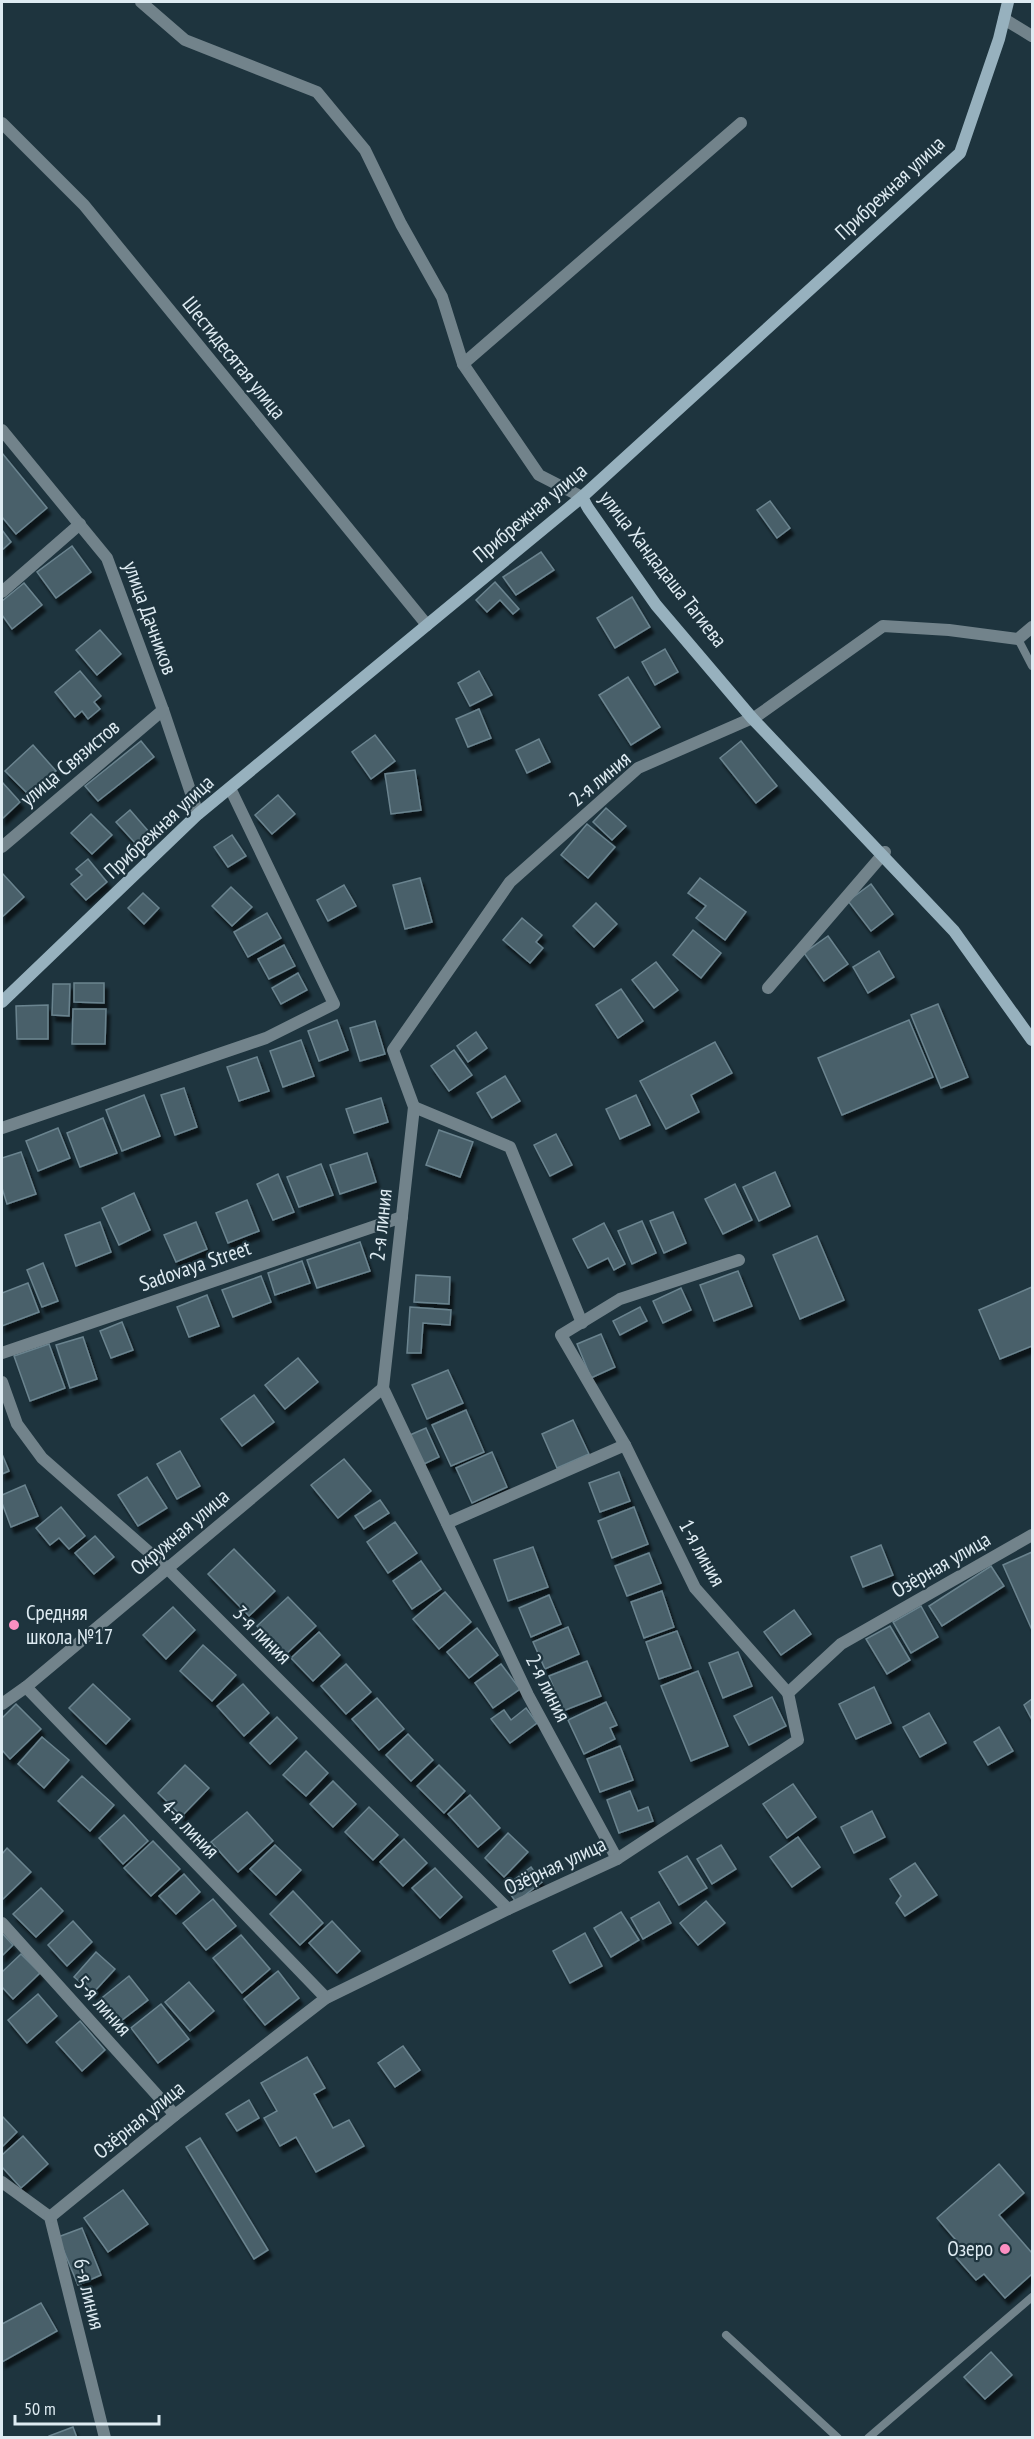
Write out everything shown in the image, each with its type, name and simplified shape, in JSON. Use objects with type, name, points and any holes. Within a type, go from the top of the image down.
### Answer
[{"type":"street","points":[[141,2],[185,40],[317,93],[365,150],[401,224],[442,297],[463,364],[539,475],[582,496]]},
{"type":"street","name":"Прибрежная улица","points":[[2,1002],[198,814],[582,496],[960,153],[999,39],[1008,2]]},
{"type":"street","points":[[1004,19],[1032,36]]},
{"type":"street","name":"Шестидесятая улица","points":[[2,123],[84,205],[427,625]]},
{"type":"street","points":[[463,364],[741,123]]},
{"type":"street","name":"улица Дачников","points":[[2,430],[107,558],[163,710],[198,814]]},
{"type":"street","name":"улица Хандадаша Тагиева","points":[[582,496],[659,603],[754,717],[962,935],[1032,1034]]},
{"type":"street","points":[[2,592],[80,524]]},
{"type":"street","points":[[754,717],[883,626],[949,630],[1018,639],[1032,627]]},
{"type":"street","name":"улица Связистов","points":[[2,847],[163,710]]},
{"type":"street","name":"2-я линия","points":[[617,1859],[528,1695],[383,1388],[414,1107],[393,1050],[510,882],[638,768],[754,717]]},
{"type":"street","points":[[2,1128],[266,1038],[334,1004],[230,788]]},
{"type":"street","points":[[768,988],[884,853]]},
{"type":"street","name":"улица Хандадаша Тагиева","points":[[884,853],[954,931],[1032,1040]]},
{"type":"street","points":[[414,1107],[510,1148],[582,1323],[620,1299],[739,1260]]},
{"type":"street","name":"Sadovaya Street","points":[[2,1353],[402,1217]]},
{"type":"street","name":"1-я линия","points":[[582,1323],[561,1335],[625,1445],[695,1588],[788,1693]]},
{"type":"street","name":"3-я линия","points":[[2,1382],[17,1424],[42,1458],[167,1568],[508,1909]]},
{"type":"street","name":"Окружная улица","points":[[2,1704],[26,1687],[383,1388]]},
{"type":"street","points":[[447,1523],[625,1445]]},
{"type":"street","name":"Озёрная улица","points":[[50,2217],[175,2115],[326,1998],[508,1909],[617,1859],[798,1740],[788,1693],[841,1644],[1032,1535]]},
{"type":"street","name":"4-я линия","points":[[26,1687],[326,1998]]},
{"type":"street","name":"5-я линия","points":[[2,1923],[175,2115]]},
{"type":"street","points":[[2,2182],[50,2217]]},
{"type":"street","name":"6-я линия","points":[[50,2217],[105,2438]]},
{"type":"lane","points":[[1018,639],[1032,666]]},
{"type":"lane","points":[[868,2438],[1032,2297]]},
{"type":"lane","points":[[726,2335],[838,2438]]},
{"type":"building","points":[[2,453],[47,508],[16,534],[2,517]]},
{"type":"building","points":[[770,501],[790,528],[777,538],[757,510]]},
{"type":"building","points":[[2,530],[11,542],[2,550]]},
{"type":"building","points":[[72,546],[91,572],[56,598],[37,572]]},
{"type":"building","points":[[541,552],[554,570],[516,595],[503,577]]},
{"type":"building","points":[[495,582],[519,609],[513,614],[500,600],[487,612],[476,600]]},
{"type":"building","points":[[24,583],[42,605],[12,629],[2,615],[2,601]]},
{"type":"building","points":[[632,597],[650,627],[615,648],[597,618]]},
{"type":"building","points":[[100,630],[121,654],[97,675],[76,650]]},
{"type":"building","points":[[665,649],[678,672],[655,685],[642,662]]},
{"type":"building","points":[[80,671],[101,696],[94,702],[100,709],[88,719],[82,711],[75,717],[55,692]]},
{"type":"building","points":[[479,671],[492,695],[470,706],[458,683]]},
{"type":"building","points":[[628,677],[660,727],[631,745],[599,695]]},
{"type":"building","points":[[479,709],[491,738],[468,747],[456,719]]},
{"type":"building","points":[[375,735],[395,761],[371,779],[352,752]]},
{"type":"building","points":[[539,739],[550,762],[527,773],[516,750]]},
{"type":"building","points":[[141,741],[154,757],[98,801],[85,786]]},
{"type":"building","points":[[741,741],[777,786],[756,803],[720,758]]},
{"type":"building","points":[[33,745],[56,771],[28,794],[5,771]]},
{"type":"building","points":[[415,770],[421,810],[391,814],[385,774]]},
{"type":"building","points":[[2,782],[20,802],[2,819]]},
{"type":"building","points":[[278,795],[295,814],[272,834],[255,815]]},
{"type":"building","points":[[606,808],[626,826],[612,840],[593,822]]},
{"type":"building","points":[[130,810],[149,832],[136,844],[116,822]]},
{"type":"building","points":[[91,814],[112,835],[92,854],[71,833]]},
{"type":"building","points":[[587,824],[615,847],[588,878],[561,855]]},
{"type":"building","points":[[232,835],[246,856],[228,867],[214,847]]},
{"type":"building","points":[[88,859],[107,882],[86,900],[71,884],[82,875],[76,869]]},
{"type":"building","points":[[2,873],[24,897],[2,917]]},
{"type":"building","points":[[420,878],[432,922],[405,929],[393,885]]},
{"type":"building","points":[[700,878],[746,912],[725,940],[696,918],[706,906],[688,893]]},
{"type":"building","points":[[871,884],[893,914],[871,931],[848,901]]},
{"type":"building","points":[[344,885],[356,906],[328,921],[317,900]]},
{"type":"building","points":[[231,887],[252,907],[232,926],[212,906]]},
{"type":"building","points":[[143,893],[159,908],[144,924],[128,908]]},
{"type":"building","points":[[596,903],[617,924],[594,947],[573,926]]},
{"type":"building","points":[[267,913],[281,938],[248,957],[234,932]]},
{"type":"building","points":[[522,918],[542,935],[536,942],[543,948],[530,963],[503,940]]},
{"type":"building","points":[[693,930],[721,953],[701,978],[673,955]]},
{"type":"building","points":[[828,936],[848,964],[824,981],[804,953]]},
{"type":"building","points":[[284,945],[295,966],[269,979],[258,959]]},
{"type":"building","points":[[879,951],[894,977],[868,993],[853,967]]},
{"type":"building","points":[[656,962],[678,990],[654,1008],[632,980]]},
{"type":"building","points":[[298,973],[307,990],[281,1004],[272,988]]},
{"type":"building","points":[[74,983],[104,983],[104,1003],[74,1002]]},
{"type":"building","points":[[53,984],[70,984],[69,1016],[52,1015]]},
{"type":"building","points":[[621,989],[643,1021],[618,1038],[596,1005]]},
{"type":"building","points":[[938,1004],[968,1077],[941,1088],[911,1015]]},
{"type":"building","points":[[48,1005],[48,1039],[17,1039],[16,1006]]},
{"type":"building","points":[[73,1009],[106,1009],[105,1044],[72,1044]]},
{"type":"building","points":[[337,1020],[348,1050],[319,1061],[308,1031]]},
{"type":"building","points":[[909,1020],[933,1077],[842,1115],[818,1058]]},
{"type":"building","points":[[375,1021],[385,1054],[360,1061],[350,1028]]},
{"type":"building","points":[[476,1032],[487,1048],[468,1062],[457,1046]]},
{"type":"building","points":[[301,1040],[314,1076],[283,1087],[270,1051]]},
{"type":"building","points":[[715,1042],[732,1073],[691,1095],[699,1112],[666,1129],[640,1081]]},
{"type":"building","points":[[454,1050],[472,1075],[449,1091],[431,1066]]},
{"type":"building","points":[[257,1057],[269,1091],[239,1101],[227,1067]]},
{"type":"building","points":[[505,1076],[520,1101],[492,1118],[477,1093]]},
{"type":"building","points":[[184,1088],[197,1127],[175,1135],[161,1095]]},
{"type":"building","points":[[144,1095],[160,1136],[122,1151],[106,1110]]},
{"type":"building","points":[[636,1095],[650,1125],[620,1139],[606,1109]]},
{"type":"building","points":[[381,1098],[388,1122],[354,1133],[346,1109]]},
{"type":"building","points":[[103,1118],[117,1153],[80,1167],[67,1133]]},
{"type":"building","points":[[58,1128],[70,1158],[38,1171],[26,1141]]},
{"type":"building","points":[[439,1130],[473,1142],[460,1177],[426,1165]]},
{"type":"building","points":[[556,1134],[572,1165],[550,1176],[534,1145]]},
{"type":"building","points":[[21,1152],[36,1194],[7,1204],[2,1188],[2,1158]]},
{"type":"building","points":[[367,1153],[376,1182],[340,1194],[330,1165]]},
{"type":"building","points":[[321,1164],[333,1195],[299,1207],[287,1177]]},
{"type":"building","points":[[775,1172],[790,1206],[759,1221],[743,1187]]},
{"type":"building","points":[[278,1174],[294,1212],[273,1220],[257,1184]]},
{"type":"building","points":[[735,1184],[752,1220],[723,1234],[705,1199]]},
{"type":"building","points":[[134,1193],[150,1230],[119,1245],[102,1208]]},
{"type":"building","points":[[247,1200],[259,1231],[228,1243],[216,1213]]},
{"type":"building","points":[[673,1212],[686,1243],[664,1253],[650,1221]]},
{"type":"building","points":[[642,1221],[656,1253],[632,1264],[618,1231]]},
{"type":"building","points":[[100,1222],[111,1252],[76,1266],[65,1235]]},
{"type":"building","points":[[196,1222],[207,1249],[176,1262],[164,1235]]},
{"type":"building","points":[[604,1223],[625,1264],[614,1270],[608,1258],[588,1268],[573,1239]]},
{"type":"building","points":[[817,1236],[844,1300],[800,1319],[773,1255]]},
{"type":"building","points":[[360,1242],[370,1271],[317,1288],[307,1260]]},
{"type":"building","points":[[302,1261],[310,1283],[275,1295],[268,1273]]},
{"type":"building","points":[[43,1263],[58,1301],[42,1307],[27,1270]]},
{"type":"building","points":[[738,1271],[752,1306],[714,1321],[700,1285]]},
{"type":"building","points":[[416,1275],[450,1277],[449,1304],[414,1302]]},
{"type":"building","points":[[261,1276],[271,1302],[233,1317],[222,1290]]},
{"type":"building","points":[[28,1283],[39,1312],[2,1326],[2,1293]]},
{"type":"building","points":[[1032,1287],[1032,1346],[1000,1359],[979,1310]]},
{"type":"building","points":[[681,1288],[691,1310],[663,1323],[653,1301]]},
{"type":"building","points":[[207,1295],[219,1326],[189,1337],[177,1307]]},
{"type":"building","points":[[410,1307],[451,1310],[450,1325],[423,1323],[421,1353],[407,1353]]},
{"type":"building","points":[[640,1307],[647,1321],[620,1335],[613,1321]]},
{"type":"building","points":[[122,1322],[133,1350],[111,1358],[100,1331]]},
{"type":"building","points":[[601,1334],[615,1367],[591,1378],[577,1344]]},
{"type":"building","points":[[83,1337],[97,1379],[70,1388],[56,1345]]},
{"type":"building","points":[[49,1344],[65,1388],[30,1401],[14,1356]]},
{"type":"building","points":[[298,1358],[318,1382],[285,1409],[265,1385]]},
{"type":"building","points":[[448,1370],[463,1403],[427,1419],[412,1385]]},
{"type":"building","points":[[254,1395],[274,1422],[242,1446],[221,1419]]},
{"type":"building","points":[[466,1410],[484,1452],[451,1466],[432,1425]]},
{"type":"building","points":[[573,1420],[589,1454],[557,1468],[542,1434]]},
{"type":"building","points":[[426,1428],[439,1457],[424,1464],[410,1435]]},
{"type":"building","points":[[180,1451],[200,1486],[177,1499],[157,1464]]},
{"type":"building","points":[[492,1452],[507,1487],[472,1503],[456,1468]]},
{"type":"building","points":[[2,1454],[9,1471],[2,1474]]},
{"type":"building","points":[[344,1459],[371,1491],[338,1518],[311,1485]]},
{"type":"building","points":[[619,1472],[630,1501],[600,1512],[589,1483]]},
{"type":"building","points":[[147,1477],[167,1508],[138,1526],[118,1495]]},
{"type":"building","points":[[25,1485],[38,1516],[11,1527],[2,1503],[2,1495]]},
{"type":"building","points":[[380,1500],[389,1513],[364,1529],[355,1516]]},
{"type":"building","points":[[61,1507],[85,1536],[69,1549],[59,1538],[50,1545],[36,1528]]},
{"type":"building","points":[[634,1507],[648,1544],[612,1558],[598,1521]]},
{"type":"building","points":[[395,1522],[417,1553],[388,1573],[367,1542]]},
{"type":"building","points":[[95,1536],[114,1557],[94,1574],[75,1553]]},
{"type":"building","points":[[881,1545],[893,1575],[863,1587],[851,1557]]},
{"type":"building","points":[[533,1547],[548,1587],[508,1601],[494,1560]]},
{"type":"building","points":[[234,1549],[275,1591],[249,1616],[208,1574]]},
{"type":"building","points":[[1032,1552],[1032,1630],[1003,1565]]},
{"type":"building","points":[[649,1553],[661,1583],[627,1596],[615,1566]]},
{"type":"building","points":[[421,1561],[441,1589],[412,1609],[393,1581]]},
{"type":"building","points":[[991,1566],[1004,1586],[942,1626],[929,1606]]},
{"type":"building","points":[[662,1591],[674,1627],[644,1638],[631,1602]]},
{"type":"building","points":[[445,1592],[471,1622],[439,1649],[413,1619]]},
{"type":"building","points":[[549,1595],[561,1624],[531,1637],[519,1608]]},
{"type":"building","points":[[288,1597],[316,1626],[284,1656],[257,1626]]},
{"type":"building","points":[[921,1606],[938,1637],[911,1653],[893,1622]]},
{"type":"building","points":[[173,1607],[195,1630],[166,1659],[143,1635]]},
{"type":"building","points":[[794,1610],[811,1634],[781,1655],[764,1632]]},
{"type":"building","points":[[890,1626],[910,1660],[887,1674],[866,1639]]},
{"type":"building","points":[[568,1627],[579,1654],[545,1669],[533,1642]]},
{"type":"building","points":[[477,1628],[498,1655],[469,1678],[447,1652]]},
{"type":"building","points":[[677,1631],[691,1668],[659,1679],[646,1642]]},
{"type":"building","points":[[319,1632],[340,1655],[313,1681],[291,1658]]},
{"type":"building","points":[[203,1645],[236,1675],[212,1701],[180,1671]]},
{"type":"building","points":[[738,1652],[752,1686],[723,1698],[709,1663]]},
{"type":"building","points":[[587,1661],[601,1696],[563,1711],[549,1676]]},
{"type":"building","points":[[346,1664],[371,1692],[346,1714],[321,1686]]},
{"type":"building","points":[[501,1664],[520,1689],[493,1708],[475,1683]]},
{"type":"building","points":[[698,1671],[728,1746],[691,1761],[661,1686]]},
{"type":"building","points":[[93,1684],[130,1719],[106,1744],[69,1708]]},
{"type":"building","points":[[243,1684],[269,1713],[244,1736],[217,1706]]},
{"type":"building","points":[[874,1687],[891,1723],[856,1739],[839,1704]]},
{"type":"building","points":[[772,1697],[786,1726],[749,1745],[734,1716]]},
{"type":"building","points":[[377,1698],[404,1729],[379,1750],[352,1719]]},
{"type":"building","points":[[1032,1699],[1032,1720],[1024,1705]]},
{"type":"building","points":[[606,1702],[617,1725],[610,1728],[615,1739],[584,1754],[568,1720]]},
{"type":"building","points":[[16,1704],[41,1729],[10,1759],[2,1750],[2,1718]]},
{"type":"building","points":[[526,1708],[537,1723],[510,1743],[491,1719],[504,1710],[511,1720]]},
{"type":"building","points":[[929,1713],[946,1743],[920,1757],[903,1727]]},
{"type":"building","points":[[277,1717],[297,1738],[270,1764],[250,1743]]},
{"type":"building","points":[[999,1727],[1013,1751],[988,1765],[974,1742]]},
{"type":"building","points":[[408,1734],[433,1760],[411,1781],[386,1755]]},
{"type":"building","points":[[42,1737],[69,1760],[44,1788],[18,1764]]},
{"type":"building","points":[[620,1746],[633,1780],[600,1792],[587,1759]]},
{"type":"building","points":[[306,1751],[328,1773],[306,1796],[283,1775]]},
{"type":"building","points":[[185,1765],[209,1788],[182,1816],[158,1793]]},
{"type":"building","points":[[439,1765],[465,1791],[444,1813],[417,1786]]},
{"type":"building","points":[[82,1776],[114,1805],[90,1831],[58,1801]]},
{"type":"building","points":[[333,1781],[356,1804],[333,1827],[310,1804]]},
{"type":"building","points":[[793,1784],[816,1817],[787,1838],[763,1804]]},
{"type":"building","points":[[630,1791],[638,1811],[648,1807],[653,1821],[619,1833],[607,1800]]},
{"type":"building","points":[[470,1795],[500,1828],[478,1847],[448,1814]]},
{"type":"building","points":[[369,1807],[398,1835],[373,1860],[345,1832]]},
{"type":"building","points":[[872,1811],[885,1837],[854,1853],[841,1827]]},
{"type":"building","points":[[247,1812],[273,1841],[238,1872],[211,1842]]},
{"type":"building","points":[[124,1815],[148,1841],[123,1864],[99,1838]]},
{"type":"building","points":[[508,1833],[528,1852],[504,1877],[485,1858]]},
{"type":"building","points":[[798,1837],[820,1867],[792,1887],[770,1857]]},
{"type":"building","points":[[404,1839],[427,1863],[403,1886],[380,1862]]},
{"type":"building","points":[[153,1841],[180,1869],[151,1896],[124,1868]]},
{"type":"building","points":[[275,1845],[301,1870],[276,1895],[250,1869]]},
{"type":"building","points":[[721,1845],[736,1869],[712,1884],[697,1859]]},
{"type":"building","points":[[7,1848],[31,1872],[2,1900],[2,1854]]},
{"type":"building","points":[[687,1856],[707,1888],[679,1905],[659,1872]]},
{"type":"building","points":[[915,1863],[937,1895],[905,1916],[896,1903],[901,1896],[890,1879]]},
{"type":"building","points":[[531,1867],[542,1882],[516,1902],[505,1887]]},
{"type":"building","points":[[435,1868],[462,1897],[440,1918],[412,1888]]},
{"type":"building","points":[[184,1874],[200,1892],[176,1914],[159,1896]]},
{"type":"building","points":[[41,1888],[63,1911],[36,1937],[13,1914]]},
{"type":"building","points":[[293,1891],[323,1923],[300,1945],[270,1914]]},
{"type":"building","points":[[213,1899],[236,1926],[206,1950],[183,1923]]},
{"type":"building","points":[[706,1901],[725,1923],[698,1945],[680,1923]]},
{"type":"building","points":[[659,1902],[671,1923],[643,1939],[631,1918]]},
{"type":"building","points":[[621,1912],[639,1940],[611,1957],[594,1928]]},
{"type":"building","points":[[73,1921],[92,1942],[67,1966],[48,1945]]},
{"type":"building","points":[[332,1921],[360,1951],[337,1973],[309,1943]]},
{"type":"building","points":[[2,1933],[13,1945],[2,1956]]},
{"type":"building","points":[[585,1933],[602,1966],[570,1983],[553,1951]]},
{"type":"building","points":[[241,1935],[270,1969],[242,1993],[213,1958]]},
{"type":"building","points":[[96,1952],[115,1969],[93,1993],[74,1977]]},
{"type":"building","points":[[21,1954],[40,1973],[13,1999],[2,1987],[2,1972]]},
{"type":"building","points":[[278,1971],[299,1998],[265,2025],[244,1999]]},
{"type":"building","points":[[129,1976],[148,2000],[117,2024],[98,2001]]},
{"type":"building","points":[[189,1982],[214,2011],[190,2031],[165,2002]]},
{"type":"building","points":[[38,1994],[57,2016],[27,2043],[8,2020]]},
{"type":"building","points":[[161,2004],[189,2039],[158,2063],[131,2028]]},
{"type":"building","points":[[80,2021],[105,2050],[82,2071],[56,2042]]},
{"type":"building","points":[[403,2046],[420,2070],[395,2087],[378,2063]]},
{"type":"building","points":[[307,2057],[325,2088],[314,2094],[333,2128],[349,2120],[364,2146],[316,2172],[296,2137],[280,2146],[264,2118],[277,2111],[261,2083]]},
{"type":"building","points":[[249,2100],[259,2118],[237,2131],[226,2114]]},
{"type":"building","points":[[2,2116],[17,2132],[2,2147]]},
{"type":"building","points":[[23,2136],[48,2164],[21,2188],[2,2167],[2,2155]]},
{"type":"building","points":[[200,2138],[268,2250],[254,2259],[186,2147]]},
{"type":"building","name":"Озеро","points":[[999,2164],[1024,2193],[999,2215],[1032,2253],[1032,2274],[1005,2298],[984,2274],[976,2280],[953,2254],[961,2246],[937,2218]]},
{"type":"building","points":[[123,2190],[148,2224],[108,2252],[84,2218]]},
{"type":"building","points":[[82,2228],[101,2275],[78,2285],[58,2237]]},
{"type":"building","points":[[41,2303],[57,2331],[2,2362],[2,2324]]},
{"type":"building","points":[[991,2352],[1012,2375],[985,2399],[964,2377]]},
{"type":"building","points":[[73,2427],[77,2438],[49,2438],[49,2436]]},
{"type":"place","name":"Средняя школа №17","points":[[14,1625]]},
{"type":"place","name":"Озеро","points":[[1005,2249]]}]
